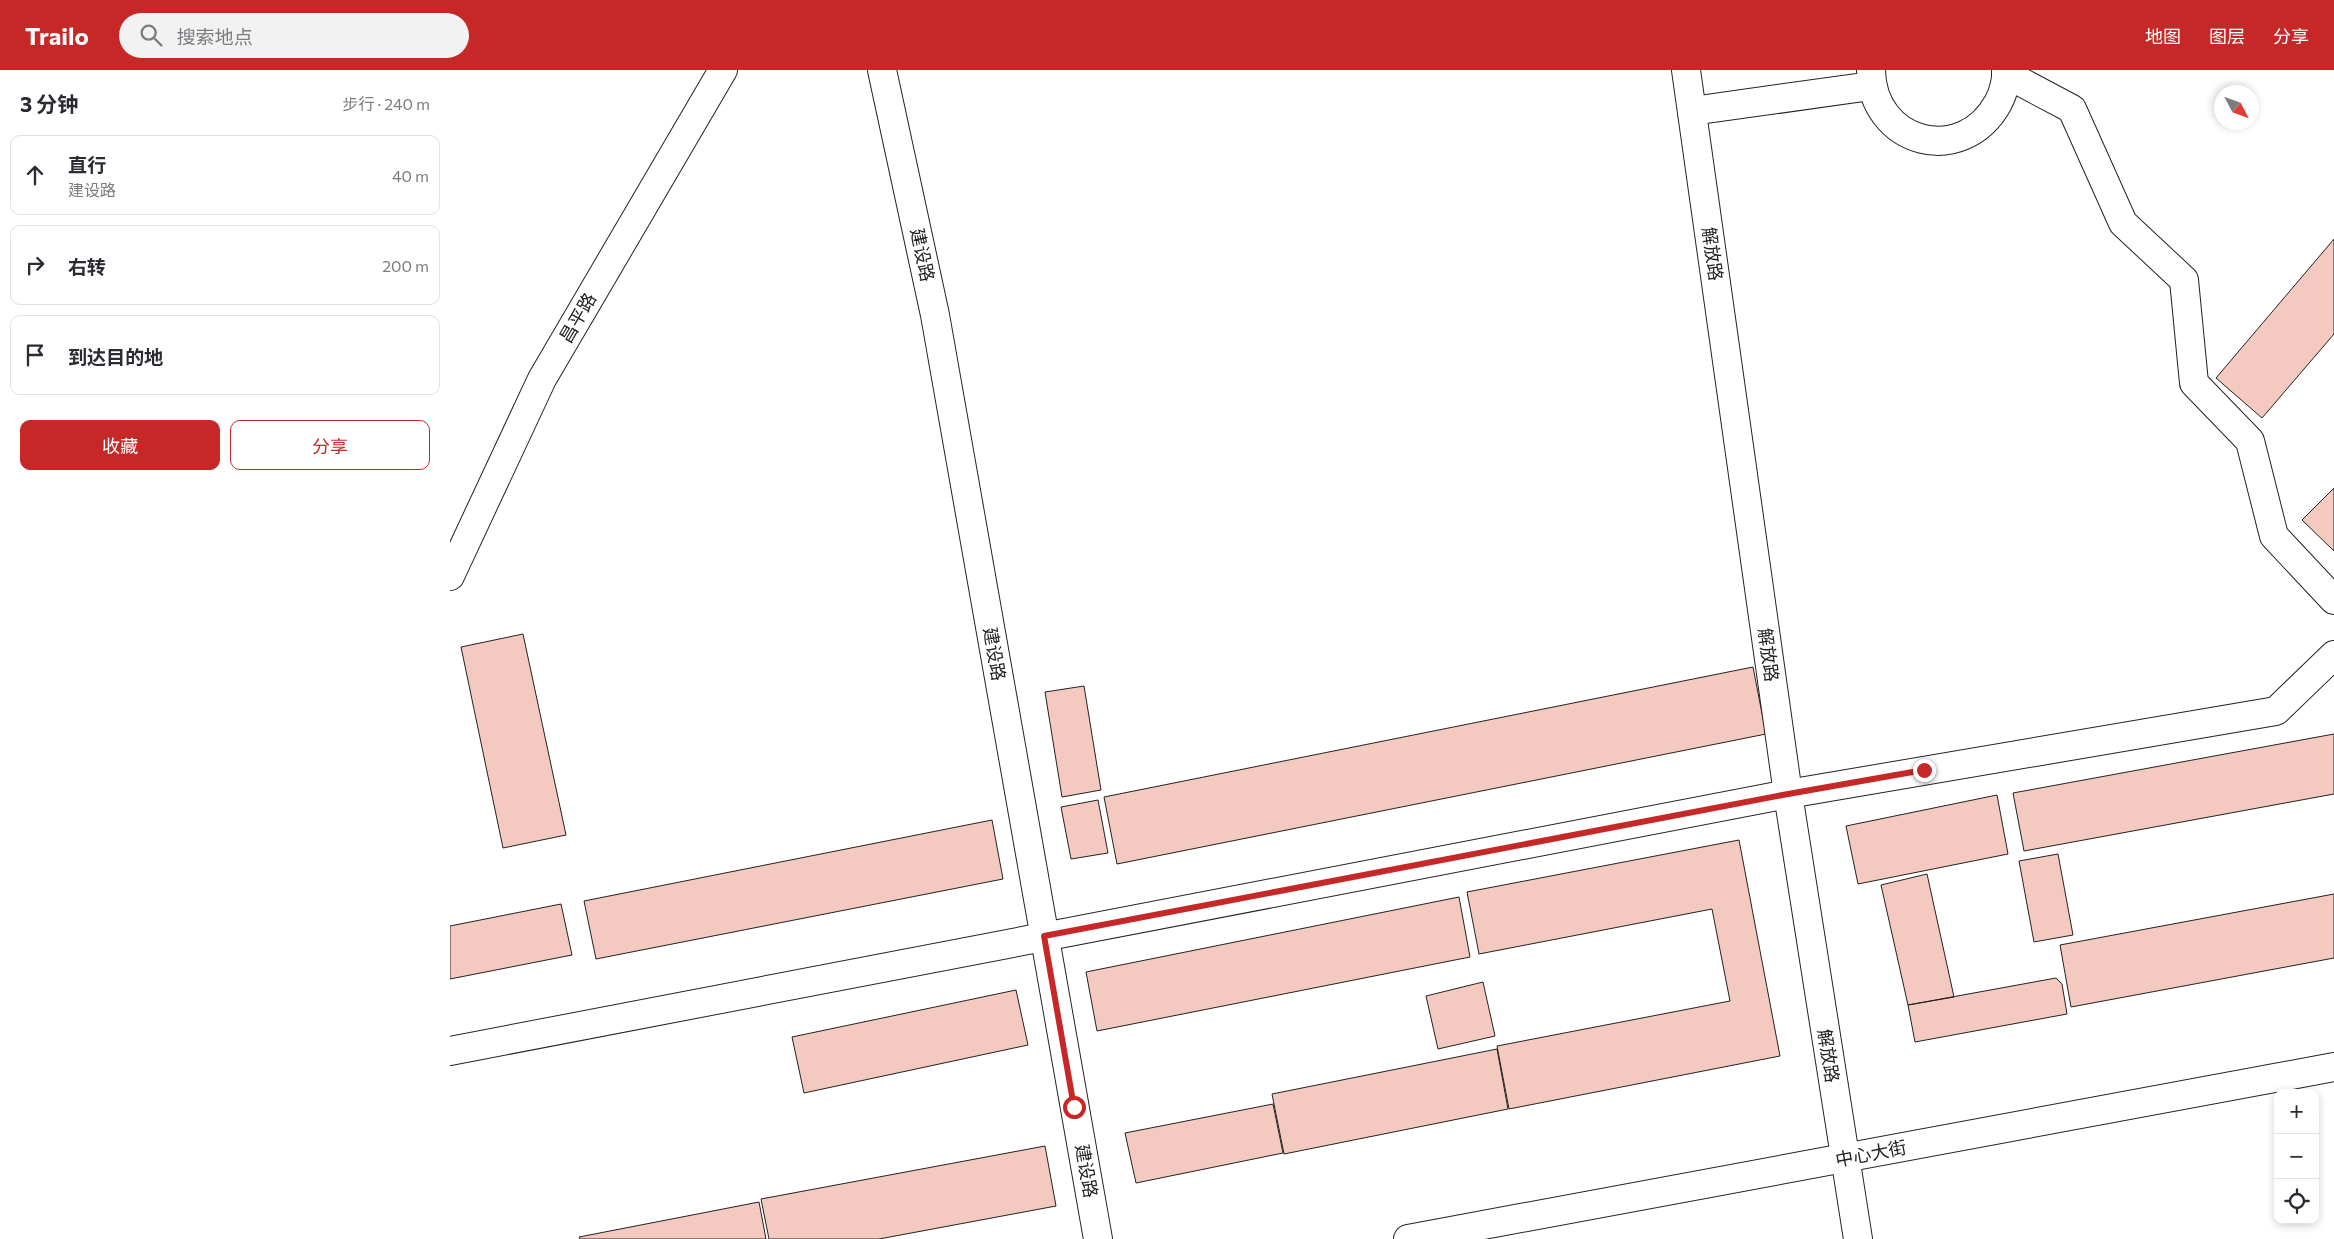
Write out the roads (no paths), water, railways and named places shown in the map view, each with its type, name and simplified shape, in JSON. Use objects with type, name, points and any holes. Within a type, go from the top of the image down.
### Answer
[{"type":"main road","name":"昌平路","points":[[450,576],[542,380],[723,70]]},
{"type":"main road","name":"建设路","points":[[882,70],[935,315],[1098,1239]]},
{"type":"main road","name":"解放路","points":[[1686,70],[1788,794],[1844,1160],[1858,1239]]},
{"type":"main road","points":[[1692,111],[1871,78],[1878,106],[1892,124],[1910,136],[1932,142],[1953,140],[1974,131],[1991,116],[2002,96],[2006,72],[2072,109],[2123,223],[2184,280],[2194,383],[2250,441],[2274,536],[2334,600]]},
{"type":"main road","points":[[450,1051],[1788,794],[2276,711],[2334,655]]},
{"type":"main road","name":"中心大街","points":[[1408,1239],[1844,1160],[2334,1067]]}]
